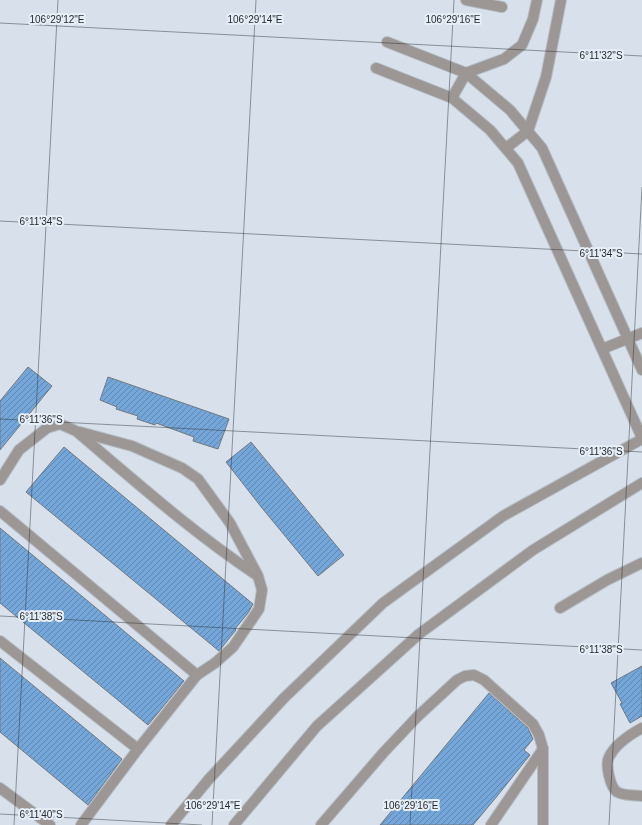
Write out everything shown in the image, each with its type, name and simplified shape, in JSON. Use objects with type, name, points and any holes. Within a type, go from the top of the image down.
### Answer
[{"type":"street","points":[[466,0],[502,7]]},
{"type":"street","points":[[452,98],[466,73],[504,59],[522,45],[533,19],[537,0]]},
{"type":"street","points":[[506,148],[528,131],[546,77],[560,0]]},
{"type":"street","points":[[387,42],[466,73],[510,110],[542,148],[642,370]]},
{"type":"street","points":[[171,825],[209,778],[284,698],[383,603],[503,516],[642,438],[518,163],[490,130],[452,98],[376,68]]},
{"type":"street","points":[[602,350],[642,333]]},
{"type":"street","points":[[0,480],[19,450],[47,428],[60,424],[76,431],[132,446],[182,468],[198,479],[230,523],[258,576],[262,590],[258,609],[233,646],[215,663],[197,675],[138,749],[81,825]]},
{"type":"street","points":[[76,431],[196,531],[258,576]]},
{"type":"street","points":[[234,825],[317,726],[419,634],[533,550],[642,483]]},
{"type":"street","points":[[0,511],[197,675]]},
{"type":"street","points":[[560,608],[607,580],[642,563]]},
{"type":"street","points":[[0,641],[138,749]]},
{"type":"street","points":[[321,825],[404,731],[452,685],[465,676],[474,675],[484,680],[533,724],[539,735],[543,749],[543,825]]},
{"type":"street","points":[[642,728],[630,734],[609,756],[607,768],[618,793],[642,796]]},
{"type":"street","points":[[491,825],[543,749]]},
{"type":"street","points":[[0,788],[50,825]]},
{"type":"building","points":[[28,367],[52,386],[0,450],[0,401]]},
{"type":"building","points":[[108,377],[229,419],[218,449],[193,441],[194,437],[156,423],[155,425],[137,419],[138,416],[116,409],[117,407],[100,400]]},
{"type":"building","points":[[251,442],[344,555],[318,576],[226,462]]},
{"type":"building","points":[[64,447],[253,604],[248,613],[235,629],[236,630],[219,651],[26,492]]},
{"type":"building","points":[[0,528],[184,681],[148,725],[0,603]]},
{"type":"building","points":[[0,658],[122,759],[88,805],[0,732]]},
{"type":"building","points":[[642,666],[642,716],[630,723],[620,704],[622,703],[611,683]]},
{"type":"building","points":[[489,693],[528,728],[533,739],[524,750],[530,755],[498,795],[473,825],[380,825]]}]
